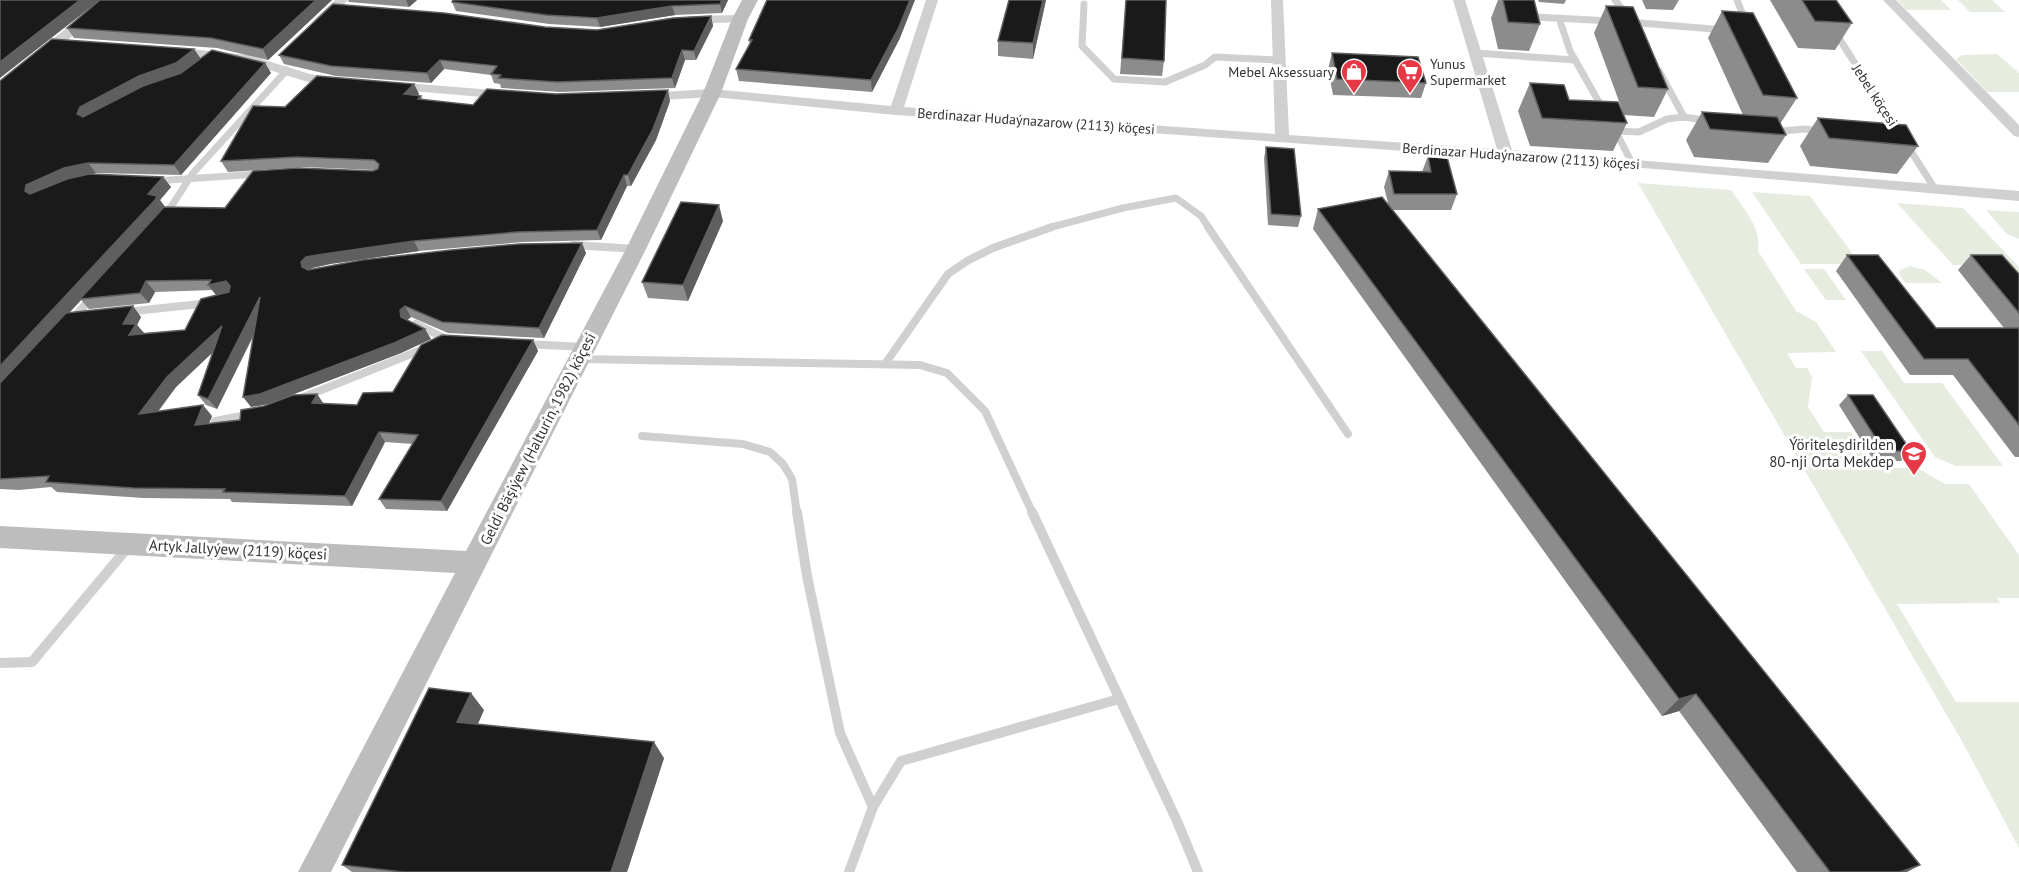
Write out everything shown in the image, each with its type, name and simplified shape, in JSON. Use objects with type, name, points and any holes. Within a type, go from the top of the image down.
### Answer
[{"type":"street","points":[[32,62],[109,0]]},
{"type":"street","points":[[896,111],[932,0]]},
{"type":"street","points":[[1277,0],[1282,139]]},
{"type":"street","points":[[1459,0],[1506,155]]},
{"type":"street","points":[[1889,0],[2019,133]]},
{"type":"street","points":[[308,32],[338,4],[356,9]]},
{"type":"street","points":[[675,21],[745,10]]},
{"type":"street","name":"Geldi Bäşiýew (Halturin, 1982) köçesi","points":[[314,872],[636,249],[712,93],[745,10]]},
{"type":"street","points":[[57,43],[80,45]]},
{"type":"street","points":[[160,50],[213,58],[281,64],[308,78],[354,83]]},
{"type":"street","points":[[384,85],[516,95]]},
{"type":"street","name":"Berdinazar Hudaýnazarow (2113) köçesi","points":[[631,97],[712,93],[896,111],[1632,163],[2019,196]]},
{"type":"street","name":"Artyk Jallyýew (2119) köçesi","points":[[0,537],[475,563]]},
{"type":"lane","points":[[1516,0],[1526,13],[1535,17],[1633,22],[1721,31],[1741,28],[1744,21],[1737,0]]},
{"type":"lane","points":[[1615,0],[1639,33]]},
{"type":"lane","points":[[1084,4],[1082,46],[1114,79],[1165,82],[1205,65],[1215,57],[1279,60]]},
{"type":"lane","points":[[1559,18],[1575,60],[1632,163]]},
{"type":"lane","name":"Jebel köçesi","points":[[1833,29],[1935,189]]},
{"type":"lane","points":[[1475,54],[1575,60]]},
{"type":"lane","points":[[160,222],[189,179],[281,64]]},
{"type":"lane","points":[[1656,64],[1684,117]]},
{"type":"lane","points":[[1616,131],[1639,132],[1667,119],[1684,117],[1717,123]]},
{"type":"lane","points":[[1766,132],[1804,129],[1826,131]]},
{"type":"lane","points":[[1891,136],[1902,137]]},
{"type":"lane","points":[[144,181],[268,174]]},
{"type":"lane","points":[[885,364],[946,276],[966,261],[992,249],[1065,224],[1176,198],[1202,216],[1348,434]]},
{"type":"lane","points":[[561,244],[636,249]]},
{"type":"lane","points":[[68,325],[98,291]]},
{"type":"lane","points":[[111,313],[205,304],[223,300]]},
{"type":"lane","points":[[75,317],[87,315]]},
{"type":"lane","points":[[412,323],[446,339],[457,340]]},
{"type":"lane","points":[[292,401],[403,359],[446,339]]},
{"type":"lane","points":[[515,343],[581,353],[920,365],[946,373],[985,411],[1177,821],[1198,872]]},
{"type":"lane","points":[[215,421],[261,412]]},
{"type":"lane","points":[[642,436],[743,444],[770,452],[783,464],[792,478],[807,576],[840,733],[873,807]]},
{"type":"lane","points":[[0,663],[32,662],[131,544]]},
{"type":"lane","points":[[849,872],[873,807],[901,761],[1119,699]]},
{"type":"shaded area","points":[[1897,0],[1941,0],[1951,10],[1907,10]]},
{"type":"shaded area","points":[[1958,0],[1992,0],[2005,12],[1970,12]]},
{"type":"shaded area","points":[[1997,54],[2019,73],[2019,92],[1987,92],[1956,59],[1962,55]]},
{"type":"shaded area","points":[[1638,183],[1731,190],[1754,226],[1758,251],[1796,311],[1816,322],[1836,352],[1787,353],[1796,368],[1807,368],[1812,377],[1808,407],[1824,432],[1851,432],[1874,468],[1910,468],[1921,470],[1945,484],[1969,484],[2019,555],[2019,598],[1997,598],[2000,603],[1897,604],[1956,702],[2019,702],[2019,848],[1963,743]]},
{"type":"shaded area","points":[[1752,192],[1810,196],[1860,264],[1801,264]]},
{"type":"shaded area","points":[[1897,203],[1963,208],[2019,267],[2019,289],[1995,264],[1953,265]]},
{"type":"shaded area","points":[[1986,210],[2019,212],[2019,239],[2007,234]]},
{"type":"shaded area","points":[[1910,266],[1925,270],[1942,283],[1905,283],[1899,274],[1900,270]]},
{"type":"shaded area","points":[[1804,269],[1824,269],[1846,300],[1826,300]]},
{"type":"shaded area","points":[[1861,351],[1882,351],[1904,383],[1942,383],[2003,466],[1956,466],[1935,457]]},
{"type":"building","points":[[0,0],[80,0],[0,62]]},
{"type":"building","points":[[100,0],[316,0],[263,49],[211,38],[67,28]]},
{"type":"building","points":[[453,0],[722,0],[720,4],[672,6],[597,18],[546,15],[452,2]]},
{"type":"building","points":[[767,0],[910,0],[899,27],[871,80],[736,69],[752,40],[749,40]]},
{"type":"building","points":[[1009,0],[1043,0],[1033,43],[998,41]]},
{"type":"building","points":[[1126,0],[1166,0],[1164,61],[1122,58]]},
{"type":"building","points":[[1503,0],[1534,0],[1540,24],[1508,22]]},
{"type":"building","points":[[1802,0],[1836,0],[1852,23],[1815,21]]},
{"type":"building","points":[[333,4],[444,13],[545,27],[597,30],[673,18],[711,16],[694,51],[682,50],[672,78],[557,82],[498,78],[501,75],[491,74],[497,66],[440,60],[427,73],[331,66],[279,55]]},
{"type":"building","points":[[1606,6],[1633,7],[1668,89],[1638,87]]},
{"type":"building","points":[[1722,11],[1753,13],[1797,98],[1763,95]]},
{"type":"building","points":[[52,39],[194,49],[176,63],[139,76],[80,107],[77,114],[83,117],[143,86],[181,73],[212,50],[265,63],[174,165],[88,163],[64,168],[26,185],[25,191],[30,194],[67,179],[89,174],[163,177],[148,194],[157,196],[155,200],[0,366],[0,81]]},
{"type":"building","points":[[1332,53],[1418,57],[1426,83],[1337,79]]},
{"type":"building","points":[[317,76],[414,84],[404,94],[421,96],[418,99],[473,105],[487,89],[556,94],[668,90],[653,129],[628,175],[624,175],[597,230],[518,232],[414,241],[306,257],[301,262],[302,267],[308,270],[362,260],[451,250],[519,244],[582,243],[539,328],[442,322],[405,306],[400,310],[401,317],[425,329],[260,394],[243,397],[260,297],[208,399],[198,395],[222,326],[167,377],[139,414],[203,405],[195,425],[240,420],[241,410],[264,406],[293,395],[317,394],[312,403],[357,405],[363,393],[393,392],[421,345],[442,335],[533,340],[441,501],[379,499],[418,435],[379,432],[345,496],[223,492],[225,489],[133,488],[46,482],[49,476],[0,479],[0,383],[66,313],[133,306],[123,324],[136,324],[129,335],[185,330],[201,299],[229,292],[230,286],[226,281],[208,285],[211,280],[146,281],[140,293],[80,299],[164,207],[225,208],[253,171],[298,168],[373,171],[378,169],[379,164],[374,160],[297,157],[221,161],[253,106],[285,107]]},
{"type":"building","points":[[1530,83],[1564,85],[1569,100],[1618,102],[1627,123],[1542,118]]},
{"type":"building","points":[[1702,112],[1777,117],[1786,135],[1710,129]]},
{"type":"building","points":[[1818,118],[1906,125],[1918,146],[1829,138]]},
{"type":"building","points":[[1266,147],[1294,149],[1301,216],[1271,214]]},
{"type":"building","points":[[1428,156],[1447,157],[1457,194],[1394,194],[1389,171],[1431,172]]},
{"type":"building","points":[[1382,197],[1920,865],[1900,872],[1830,872],[1696,694],[1679,699],[1318,209]]},
{"type":"building","points":[[681,202],[719,205],[683,285],[642,282]]},
{"type":"building","points":[[1847,255],[1878,255],[1936,328],[2019,328],[2019,425],[1968,359],[1924,359]]},
{"type":"building","points":[[1971,255],[2002,255],[2019,274],[2019,313]]},
{"type":"building","points":[[1848,395],[1873,395],[1911,451],[1884,451]]},
{"type":"building","points":[[429,688],[471,693],[457,722],[654,742],[611,872],[403,872],[342,865]]},
{"type":"place","name":"Mebel Aksessuary","points":[[1354,95]]},
{"type":"place","name":"Yunus Supermarket","points":[[1410,95]]},
{"type":"place","name":"Ýöriteleşdirilden 80-nji Orta Mekdep","points":[[1914,477]]}]
